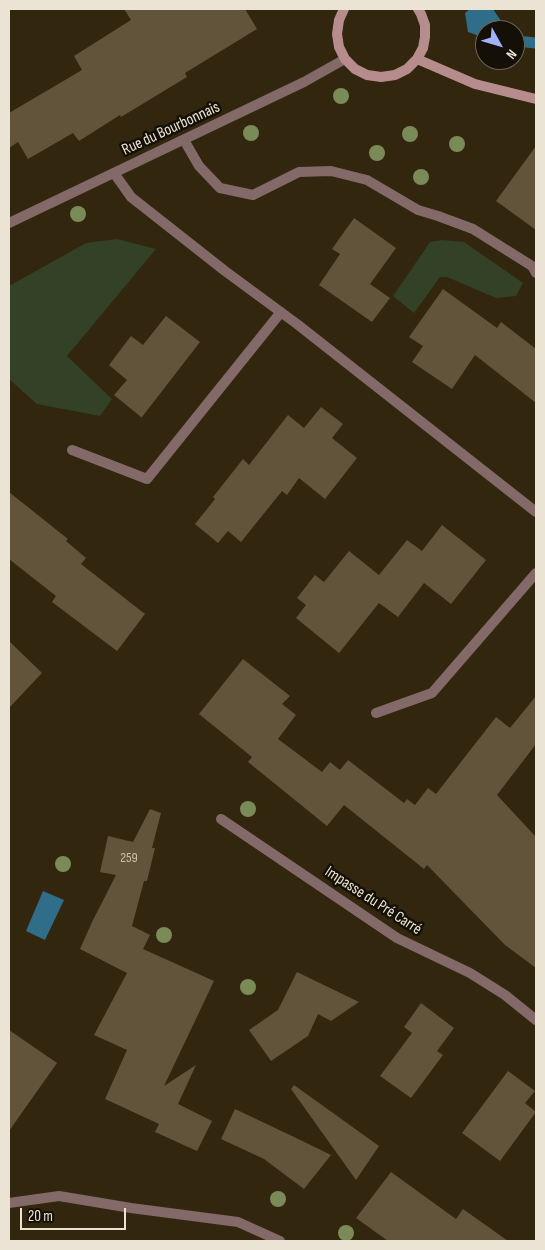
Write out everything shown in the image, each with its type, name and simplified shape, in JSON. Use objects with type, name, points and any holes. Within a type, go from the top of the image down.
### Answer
[{"type":"street","points":[[344,9],[339,20],[337,34],[339,47],[345,59],[355,69],[367,75],[381,77],[395,75],[407,69],[417,59],[423,48],[425,25],[418,9]]},
{"type":"street","name":"Rue du Bourbonnais","points":[[9,224],[304,82],[345,59]]},
{"type":"street","points":[[417,59],[475,84],[536,99]]},
{"type":"street","points":[[184,140],[199,166],[220,188],[253,195],[299,172],[331,171],[367,180],[418,210],[473,229],[532,266],[536,273]]},
{"type":"street","points":[[114,172],[131,197],[536,512]]},
{"type":"street","points":[[72,450],[147,479],[281,312]]},
{"type":"street","points":[[376,713],[432,693],[536,573]]},
{"type":"street","name":"Impasse du Pré Carré","points":[[221,819],[397,938],[470,973],[504,995],[536,1020]]},
{"type":"street","points":[[9,1203],[59,1196],[238,1222],[280,1241]]},
{"type":"green space","points":[[117,239],[156,249],[67,356],[112,399],[100,416],[37,404],[9,379],[9,286],[86,243]]},
{"type":"green space","points":[[442,240],[464,242],[523,283],[516,296],[496,298],[447,277],[440,277],[414,313],[393,296],[430,242]]},
{"type":"water","points":[[470,9],[493,9],[500,20],[475,20],[475,34],[468,32],[465,13]]},
{"type":"water","points":[[43,891],[64,900],[45,940],[26,931]]},
{"type":"building","points":[[124,9],[245,9],[257,29],[185,73],[187,77],[79,141],[73,133],[28,159],[18,142],[9,148],[9,113],[82,70],[74,56],[131,20]]},
{"type":"building","points":[[536,146],[536,230],[496,201]]},
{"type":"building","points":[[354,218],[396,248],[370,284],[390,298],[372,322],[319,285],[340,254],[332,249]]},
{"type":"building","points":[[443,289],[497,328],[501,322],[536,349],[536,403],[475,355],[452,389],[412,362],[423,346],[409,337]]},
{"type":"building","points":[[166,316],[200,342],[141,417],[114,395],[127,380],[109,365],[131,336],[143,345]]},
{"type":"building","points":[[321,407],[343,424],[332,438],[357,458],[325,499],[299,478],[287,495],[282,491],[241,542],[228,531],[218,543],[195,524],[215,499],[213,497],[243,459],[249,465],[288,415],[304,428]]},
{"type":"building","points":[[9,492],[68,539],[66,541],[86,558],[81,564],[145,614],[117,651],[52,602],[56,596],[9,559]]},
{"type":"building","points":[[442,525],[486,560],[451,604],[424,583],[398,617],[379,603],[339,653],[296,618],[306,605],[297,598],[315,575],[324,582],[349,551],[379,575],[407,540],[422,551]]},
{"type":"building","points":[[9,641],[42,673],[9,708]]},
{"type":"building","points":[[243,659],[290,696],[282,704],[296,715],[278,739],[322,772],[330,762],[340,770],[348,760],[404,803],[407,799],[415,805],[428,788],[436,794],[496,717],[510,728],[536,696],[536,744],[497,795],[536,837],[536,968],[505,945],[427,865],[424,869],[344,805],[327,826],[248,762],[252,757],[199,714]]},
{"type":"building","points":[[150,809],[161,813],[152,848],[155,848],[147,881],[144,881],[132,926],[150,935],[143,949],[214,981],[164,1086],[196,1065],[178,1104],[212,1121],[197,1151],[155,1132],[159,1124],[105,1099],[127,1050],[94,1035],[127,973],[80,949],[116,875],[100,872],[108,836],[133,842]]},
{"type":"building","points":[[297,972],[359,1002],[331,1021],[318,1014],[308,1036],[271,1061],[249,1030],[278,1010]]},
{"type":"building","points":[[421,1003],[454,1028],[437,1051],[443,1055],[411,1098],[380,1076],[412,1033],[404,1027]]},
{"type":"building","points":[[9,1030],[57,1063],[9,1131]]},
{"type":"building","points":[[508,1071],[535,1091],[525,1103],[536,1112],[500,1161],[462,1133]]},
{"type":"building","points":[[294,1085],[379,1146],[356,1180],[291,1089]]},
{"type":"building","points":[[235,1109],[331,1155],[304,1189],[264,1159],[221,1139]]},
{"type":"building","points":[[391,1172],[456,1219],[463,1209],[508,1241],[388,1241],[356,1218]]},
{"type":"waterway","points":[[525,42],[536,43]]}]
